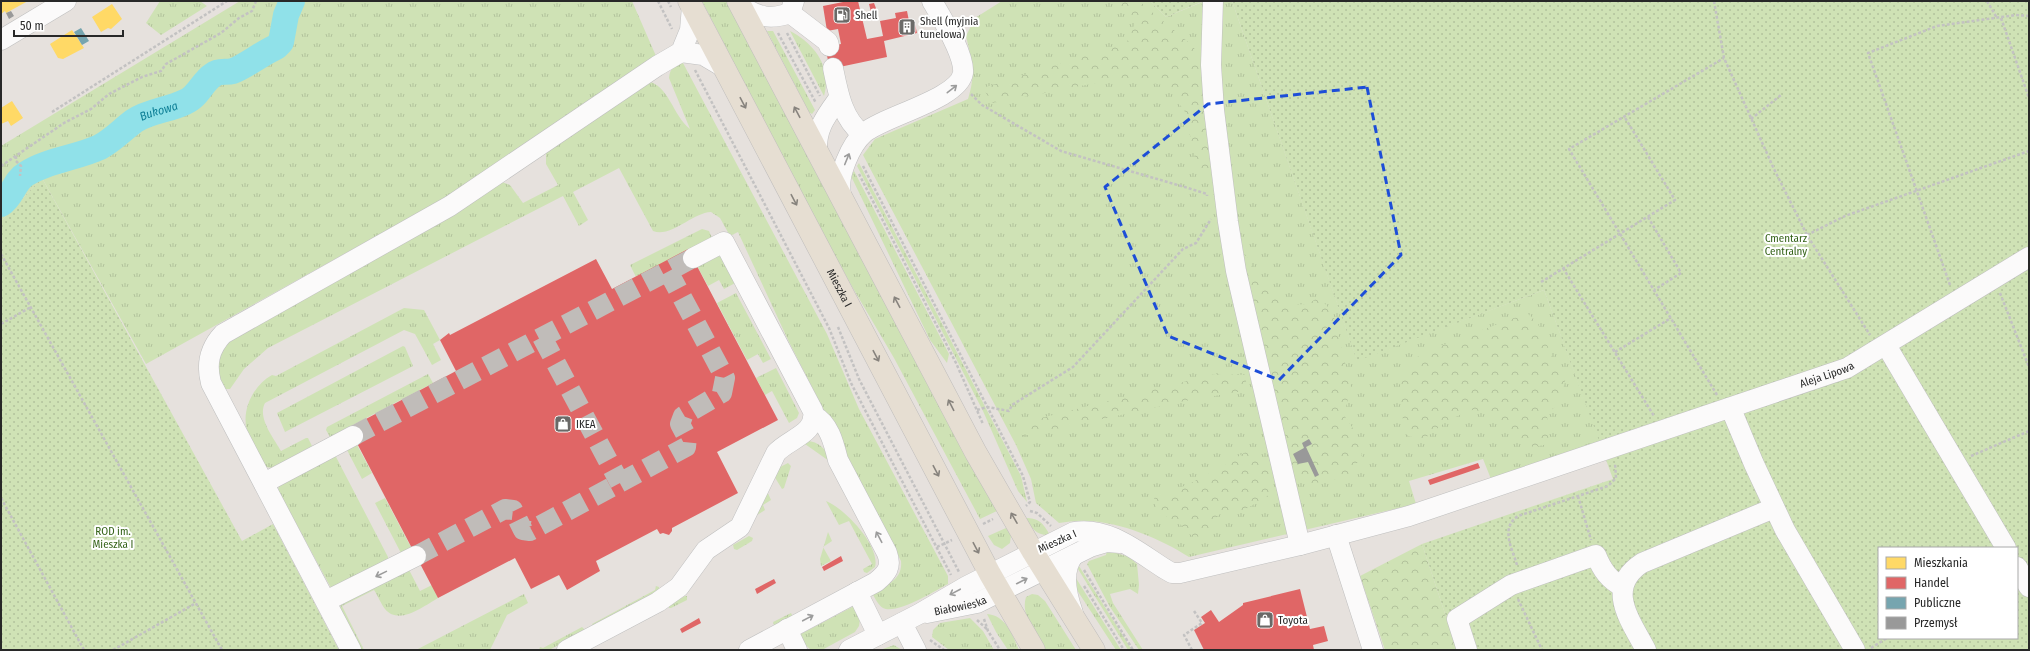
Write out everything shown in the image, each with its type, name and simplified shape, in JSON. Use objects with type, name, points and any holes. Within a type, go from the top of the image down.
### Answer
[{"type":"main road","name":"Mieszka I","points":[[740,3],[956,415],[1038,561],[1094,650]]},
{"type":"main road","name":"Mieszka I","points":[[685,7],[725,68],[995,583],[1034,650]]},
{"type":"street","points":[[1,40],[66,1]]},
{"type":"street","points":[[841,196],[839,182],[840,175],[855,145],[873,126],[941,96],[959,82],[963,74],[962,64],[951,34],[932,1]]},
{"type":"street","points":[[1213,1],[1211,65],[1214,110],[1228,222],[1236,271],[1300,545]]},
{"type":"street","points":[[740,3],[750,12],[767,18],[790,15],[828,42],[829,46]]},
{"type":"street","points":[[351,650],[225,410],[209,374],[210,352],[223,334],[450,206],[650,70],[683,51],[690,30],[685,7]]},
{"type":"street","points":[[683,51],[707,57],[725,68]]},
{"type":"street","points":[[818,151],[818,132],[831,99],[833,68]]},
{"type":"street","points":[[831,99],[850,122],[855,145]]},
{"type":"street","points":[[566,650],[658,602],[680,587],[706,550],[740,527],[776,453],[784,445],[808,430],[812,425],[814,416],[813,411],[724,242],[693,258]]},
{"type":"street","name":"Aleja Lipowa","points":[[1172,573],[1180,573],[1300,545],[1409,516],[1847,368],[1883,347],[1956,300],[2029,257]]},
{"type":"street","points":[[1883,347],[1956,463],[2005,547]]},
{"type":"street","points":[[1729,409],[1774,508],[1855,650]]},
{"type":"street","points":[[749,650],[857,592],[883,576],[890,565],[890,561],[838,460],[834,444],[822,420],[814,416]]},
{"type":"street","points":[[264,483],[353,436]]},
{"type":"street","points":[[1646,650],[1624,609],[1622,597],[1623,587],[1630,572],[1642,563],[1774,508]]},
{"type":"street","name":"Mieszka I","points":[[995,583],[1038,561],[1074,532],[1082,530],[1096,532],[1114,538],[1172,573]]},
{"type":"street","points":[[1336,535],[1373,650]]},
{"type":"street","name":"Mieszka I","points":[[1076,623],[1070,602],[1067,581],[1069,562],[1078,560],[1090,546],[1112,542],[1126,545]]},
{"type":"street","points":[[1468,650],[1457,619],[1517,583],[1596,555],[1604,572],[1609,578],[1623,587]]},
{"type":"street","points":[[326,601],[416,556]]},
{"type":"street","name":"Mieszka I","points":[[1038,561],[1078,560]]},
{"type":"street","points":[[2018,569],[2029,587]]},
{"type":"street","name":"Białowieska","points":[[848,650],[919,614],[948,596],[995,583]]},
{"type":"street","points":[[857,592],[878,635]]},
{"type":"street","points":[[902,623],[916,650]]},
{"type":"street","points":[[787,629],[797,650]]},
{"type":"path","points":[[52,112],[227,1]]},
{"type":"path","points":[[1,166],[64,123],[91,109],[109,94],[142,77],[161,72],[166,64],[221,33],[239,18],[252,11],[256,1]]},
{"type":"path","points":[[658,1],[829,328],[851,383],[951,576]]},
{"type":"path","points":[[668,1],[685,7]]},
{"type":"path","points":[[1714,1],[1724,58],[1774,169],[1807,235],[1883,347]]},
{"type":"path","points":[[1987,1],[1999,18],[2029,98]]},
{"type":"path","points":[[790,15],[831,99]]},
{"type":"path","points":[[1956,300],[1868,53],[1937,26],[1999,18],[2029,16]]},
{"type":"path","points":[[777,29],[818,108]]},
{"type":"path","points":[[1724,58],[1569,149],[1671,318],[1729,409]]},
{"type":"path","points":[[959,82],[982,105],[1060,151],[1206,194],[1209,200]]},
{"type":"path","points":[[1751,119],[1781,95]]},
{"type":"path","points":[[1541,282],[1675,200],[1624,116]]},
{"type":"path","points":[[855,145],[1022,476],[1030,502],[1024,509]]},
{"type":"path","points":[[855,145],[956,362],[985,430]]},
{"type":"path","points":[[1807,235],[1845,216],[2029,151]]},
{"type":"path","points":[[16,156],[16,161],[21,166],[20,176]]},
{"type":"path","points":[[977,410],[987,406],[1009,411],[1012,405],[1073,367],[1183,249],[1196,243],[1214,213],[1228,222]]},
{"type":"path","points":[[1648,217],[1681,272],[1654,290]]},
{"type":"path","points":[[1,254],[222,650]]},
{"type":"path","points":[[1563,268],[1663,430]]},
{"type":"path","points":[[1994,277],[2029,367]]},
{"type":"path","points":[[1,324],[31,307]]},
{"type":"path","points":[[1615,352],[1671,318]]},
{"type":"path","points":[[837,324],[859,379],[963,579]]},
{"type":"path","points":[[1956,463],[2029,431]]},
{"type":"path","points":[[1542,650],[1517,583],[1509,542],[1509,525],[1518,516],[1613,483],[1617,472],[1607,448]]},
{"type":"path","points":[[1578,496],[1596,555]]},
{"type":"path","points":[[1,498],[84,650]]},
{"type":"path","points":[[1020,502],[1024,509],[1037,513],[1052,527]]},
{"type":"path","points":[[937,547],[945,544]]},
{"type":"path","points":[[1078,560],[1133,650]]},
{"type":"path","points":[[1080,580],[1124,650]]},
{"type":"path","points":[[113,650],[196,603]]},
{"type":"path","points":[[1192,650],[1184,635],[1202,623],[1194,611]]},
{"type":"path","points":[[981,612],[988,631]]},
{"type":"path","points":[[973,615],[988,631],[1000,650]]},
{"type":"path","points":[[1867,650],[1885,639]]},
{"type":"highlighted area","points":[[1367,87],[1401,255],[1279,380],[1168,336],[1105,187],[1208,104]]},
{"type":"green space","points":[[160,1],[200,1],[207,6],[161,35],[146,23]]},
{"type":"green space","points":[[240,1],[632,1],[656,56],[461,189],[146,364],[42,178],[1,221],[1,146]]},
{"type":"green space","points":[[702,1],[729,1],[999,510],[980,519],[894,358],[818,225]]},
{"type":"green space","points":[[1002,1],[1150,1],[1166,17],[1205,1],[1232,1],[1357,360],[1544,290],[1601,444],[1491,479],[1483,459],[1409,481],[1416,504],[1189,557],[1166,544],[1127,528],[1100,522],[1073,521],[1059,523],[1036,503],[1031,479],[1016,445],[863,155],[875,139],[968,99],[972,82],[972,68],[966,36],[975,18]]},
{"type":"green space","points":[[1112,1],[1139,1],[1193,46],[1205,68],[1212,176],[1198,172],[1185,112],[1167,86],[1139,80],[1101,82],[992,103],[983,88],[1127,42],[1136,21]]},
{"type":"green space","points":[[1150,1],[1204,1],[1166,17]]},
{"type":"green space","name":"Cmentarz Centralny","points":[[1232,1],[2029,1],[2029,650],[1457,650],[1422,544],[1613,479],[1544,290],[1357,361]]},
{"type":"green space","points":[[767,31],[773,31],[815,110],[812,114],[809,112]]},
{"type":"green space","points":[[790,31],[807,43],[819,58],[826,75],[824,96]]},
{"type":"green space","points":[[683,63],[827,334],[859,409],[948,576],[948,584],[925,597],[897,608],[889,609],[881,607],[872,593],[888,584],[896,577],[901,568],[901,561],[789,342],[738,232],[730,236],[720,218],[711,212],[696,216],[667,231],[653,231],[619,168],[573,192],[588,220],[579,226],[563,196],[268,348],[244,369],[230,389],[224,389],[217,376],[222,345],[502,182],[510,185],[523,203],[558,185],[546,164],[546,151],[647,81],[661,88],[679,117],[690,129],[669,78],[670,72],[673,68]]},
{"type":"green space","points":[[859,163],[1021,476],[1027,502],[1018,491],[983,411],[857,166]]},
{"type":"green space","points":[[854,171],[949,354],[947,363],[930,340],[851,176]]},
{"type":"green space","name":"ROD im. Mieszka I","points":[[42,178],[242,541],[273,524],[339,650],[1,650],[1,221]]},
{"type":"green space","points":[[702,229],[709,231],[712,238],[636,277],[630,265]]},
{"type":"green space","points":[[1245,254],[1265,287],[1288,305],[1308,304],[1319,297],[1333,313],[1351,387],[1344,415],[1358,436],[1362,457],[1346,477],[1311,484],[1294,474],[1285,451],[1245,269]]},
{"type":"green space","points":[[718,256],[721,257],[737,282],[724,289],[719,280],[708,286],[696,264]]},
{"type":"green space","points":[[736,293],[771,359],[763,363],[758,354],[747,360],[717,303]]},
{"type":"green space","points":[[404,308],[424,310],[440,340],[433,344],[441,360],[432,365],[415,334],[404,330],[265,403],[263,415],[267,428],[281,451],[306,438],[308,438],[312,446],[272,468],[266,467],[251,440],[247,431],[246,423],[246,414],[250,398],[260,385],[272,375],[276,376]]},
{"type":"green space","points":[[1527,313],[1537,322],[1552,356],[1567,373],[1560,402],[1547,414],[1549,444],[1533,447],[1507,431],[1486,412],[1472,410],[1448,420],[1424,439],[1407,436],[1401,411],[1400,377],[1421,353]]},
{"type":"green space","points":[[403,346],[405,347],[413,366],[285,432],[277,413]]},
{"type":"green space","points":[[776,368],[799,413],[797,418],[789,423],[772,391],[765,395],[756,378]]},
{"type":"green space","points":[[428,374],[433,383],[330,437],[326,430],[327,427]]},
{"type":"green space","points":[[1215,374],[1248,375],[1243,391],[1185,401],[1024,436],[1020,434],[1029,421]]},
{"type":"green space","points":[[807,441],[819,444],[827,453],[829,461],[805,444]]},
{"type":"green space","points":[[356,443],[372,473],[362,479],[347,450]]},
{"type":"green space","points":[[1249,450],[1269,470],[1269,495],[1241,512],[1220,514],[1213,520],[1206,536],[1193,537],[1179,523],[1157,512],[1154,498],[1191,483]]},
{"type":"green space","points":[[335,455],[388,557],[388,561],[331,588],[278,490],[279,485]]},
{"type":"green space","points":[[788,463],[791,466],[784,488],[782,489],[774,476],[776,469]]},
{"type":"green space","points":[[767,491],[771,500],[763,505],[765,510],[757,515]]},
{"type":"green space","points":[[385,498],[414,553],[402,555],[375,503]]},
{"type":"green space","points":[[826,501],[842,511],[851,519],[867,538],[875,558],[875,567],[867,573],[864,572],[863,569],[872,564],[849,521],[839,525]]},
{"type":"green space","points":[[1025,518],[1034,519],[1040,522],[1050,535],[1041,534],[1035,531]]},
{"type":"green space","points":[[1006,528],[1011,535],[1010,543],[1002,549],[994,545],[988,536]]},
{"type":"green space","points":[[828,532],[832,541],[824,547]]},
{"type":"green space","points":[[749,536],[753,538],[752,541],[737,550],[734,549],[733,545]]},
{"type":"green space","points":[[1422,544],[1457,650],[1385,650],[1360,576]]},
{"type":"green space","points":[[823,548],[831,561],[821,566],[820,559]]},
{"type":"green space","points":[[1107,550],[1129,557],[1137,564],[1139,585],[1138,594],[1130,589],[1110,594],[1113,603],[1143,650],[1139,650],[1110,607],[1087,564],[1089,561],[1106,555]]},
{"type":"green space","points":[[407,566],[420,591],[432,585],[438,598],[412,613],[397,616],[391,614],[385,609],[374,590],[342,606],[364,650],[360,650],[340,611],[341,603]]},
{"type":"green space","points":[[1079,566],[1132,650],[1128,650],[1078,569]]},
{"type":"green space","points":[[1074,575],[1121,650],[1116,650],[1075,587]]},
{"type":"green space","points":[[656,586],[659,587],[659,591],[593,626],[592,624],[655,590]]},
{"type":"green space","points":[[524,594],[528,603],[507,615],[490,650],[416,650]]},
{"type":"green space","points":[[1032,594],[1038,595],[1045,601],[1076,650],[1046,650],[1030,625],[1025,611],[1026,597]]},
{"type":"green space","points":[[687,596],[687,600],[669,608],[669,605]]},
{"type":"green space","points":[[854,606],[860,619],[859,626],[855,632],[822,650],[811,650],[802,642],[799,635]]},
{"type":"green space","points":[[791,613],[793,617],[776,626],[774,625],[773,622]]},
{"type":"green space","points":[[987,614],[994,615],[1004,622],[1019,650],[1008,650],[996,632]]},
{"type":"green space","points":[[970,618],[983,631],[994,650],[949,650],[932,637],[933,630],[940,623]]},
{"type":"green space","points":[[582,627],[586,631],[549,650],[539,650],[540,647],[543,648]]},
{"type":"green space","points":[[894,645],[902,650],[880,650]]},
{"type":"building: Mieszkania","points":[[1,1],[28,1],[6,13],[5,11],[1,14]]},
{"type":"building: Mieszkania","points":[[112,4],[122,19],[111,29],[108,28],[101,32],[92,17]]},
{"type":"building: Mieszkania","points":[[72,30],[84,48],[63,59],[58,58],[50,44]]},
{"type":"building: Mieszkania","points":[[12,101],[23,118],[11,126],[8,121],[1,124],[1,108]]},
{"type":"building: Handel","points":[[848,1],[858,1],[867,39],[883,36],[880,21],[896,18],[895,13],[907,11],[909,21],[914,20],[917,33],[884,41],[887,57],[830,69],[825,47],[841,44],[838,29],[827,31],[823,6]]},
{"type":"building: Handel","points":[[874,3],[877,11],[871,12],[869,4]]},
{"type":"building: Handel","name":"IKEA","points":[[688,249],[778,420],[717,452],[738,493],[672,528],[669,535],[663,533],[660,534],[657,529],[596,561],[600,571],[567,590],[559,575],[531,589],[515,558],[438,598],[349,428],[456,371],[440,340],[449,333],[450,335],[596,259],[612,289]]},
{"type":"building: Handel","points":[[1478,463],[1480,468],[1430,485],[1428,480]]},
{"type":"building: Handel","points":[[841,556],[843,561],[824,571],[822,567]]},
{"type":"building: Handel","points":[[774,579],[776,583],[757,594],[755,589]]},
{"type":"building: Handel","name":"Toyota","points":[[1300,589],[1310,629],[1324,626],[1328,641],[1313,645],[1314,650],[1204,650],[1194,630],[1205,623],[1201,617],[1211,610],[1219,622],[1243,605],[1243,603]]},
{"type":"building: Handel","points":[[699,618],[701,623],[682,633],[680,629]]},
{"type":"building: Publiczne","points":[[81,28],[89,41],[82,45],[74,32]]},
{"type":"building: Przemysł","points":[[11,11],[14,16],[9,19],[6,13]]},
{"type":"building: Przemysł","points":[[1309,439],[1312,444],[1306,447],[1319,475],[1315,477],[1308,462],[1298,464],[1293,454],[1304,448],[1302,443]]},
{"type":"waterway","name":"Bukowa","points":[[1,204],[5,201],[22,177],[34,169],[100,147],[134,121],[189,100],[215,73],[230,72],[276,47],[281,42],[286,15],[292,1]]},
{"type":"tunnel","points":[[353,436],[693,258]]},
{"type":"tunnel","points":[[416,556],[505,509],[513,510],[523,530],[530,531],[686,447],[687,437],[680,424],[683,416],[722,393],[725,378],[668,271]]},
{"type":"tunnel","points":[[542,337],[620,483]]},
{"type":"place","name":"Shell","points":[[842,15]]},
{"type":"place","name":"Shell (myjnia tunelowa)","points":[[907,27]]},
{"type":"place","name":"IKEA","points":[[563,424]]},
{"type":"place","name":"Toyota","points":[[1265,620]]}]
